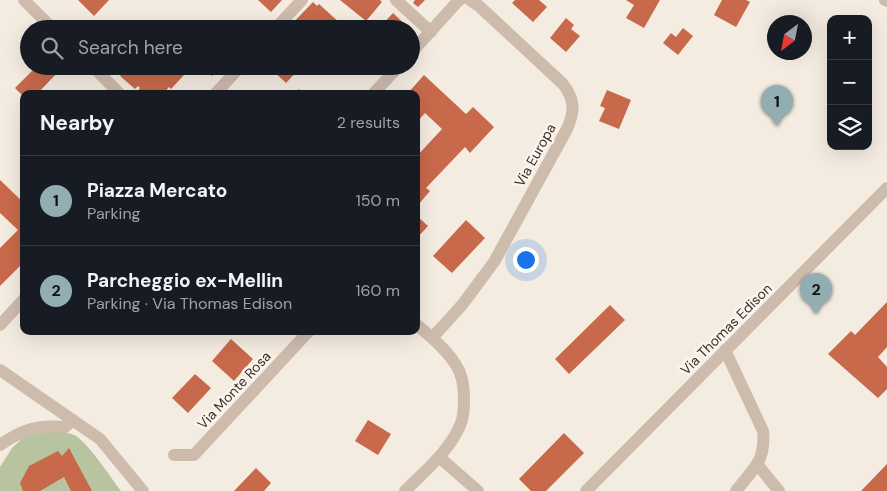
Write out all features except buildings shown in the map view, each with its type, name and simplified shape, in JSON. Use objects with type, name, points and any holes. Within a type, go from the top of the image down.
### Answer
[{"type":"street","points":[[24,0],[44,20]]},
{"type":"street","points":[[283,20],[302,0]]},
{"type":"street","points":[[396,0],[418,20]]},
{"type":"street","points":[[420,44],[460,0]]},
{"type":"street","name":"Via Europa","points":[[432,338],[462,305],[494,262],[567,129],[573,113],[568,90],[563,84],[479,6],[470,0]]},
{"type":"street","points":[[420,22],[431,32]]},
{"type":"street","points":[[101,75],[116,90]]},
{"type":"street","points":[[219,90],[232,75]]},
{"type":"street","points":[[377,90],[391,75]]},
{"type":"street","name":"Via Thomas Edison","points":[[586,491],[887,188]]},
{"type":"street","points":[[0,325],[20,303]]},
{"type":"street","points":[[405,491],[439,457],[456,434],[462,421],[464,407],[462,378],[457,366],[446,352],[420,328]]},
{"type":"street","name":"Via Monte Rosa","points":[[174,455],[194,455],[306,335]]},
{"type":"street","points":[[725,350],[762,431],[762,456],[758,464],[736,491]]},
{"type":"street","points":[[0,370],[100,439],[143,491]]},
{"type":"street","points":[[0,445],[24,430],[50,426],[65,427],[73,420]]},
{"type":"street","points":[[439,457],[478,491]]},
{"type":"street","points":[[758,464],[779,491]]},
{"type":"green space","points":[[53,431],[65,432],[81,440],[121,491],[0,491],[0,467],[12,448],[25,436]]},
{"type":"place","name":"Piazza Mercato","points":[[777,126]]},
{"type":"place","name":"Parcheggio ex-Mellin","points":[[816,314]]}]
